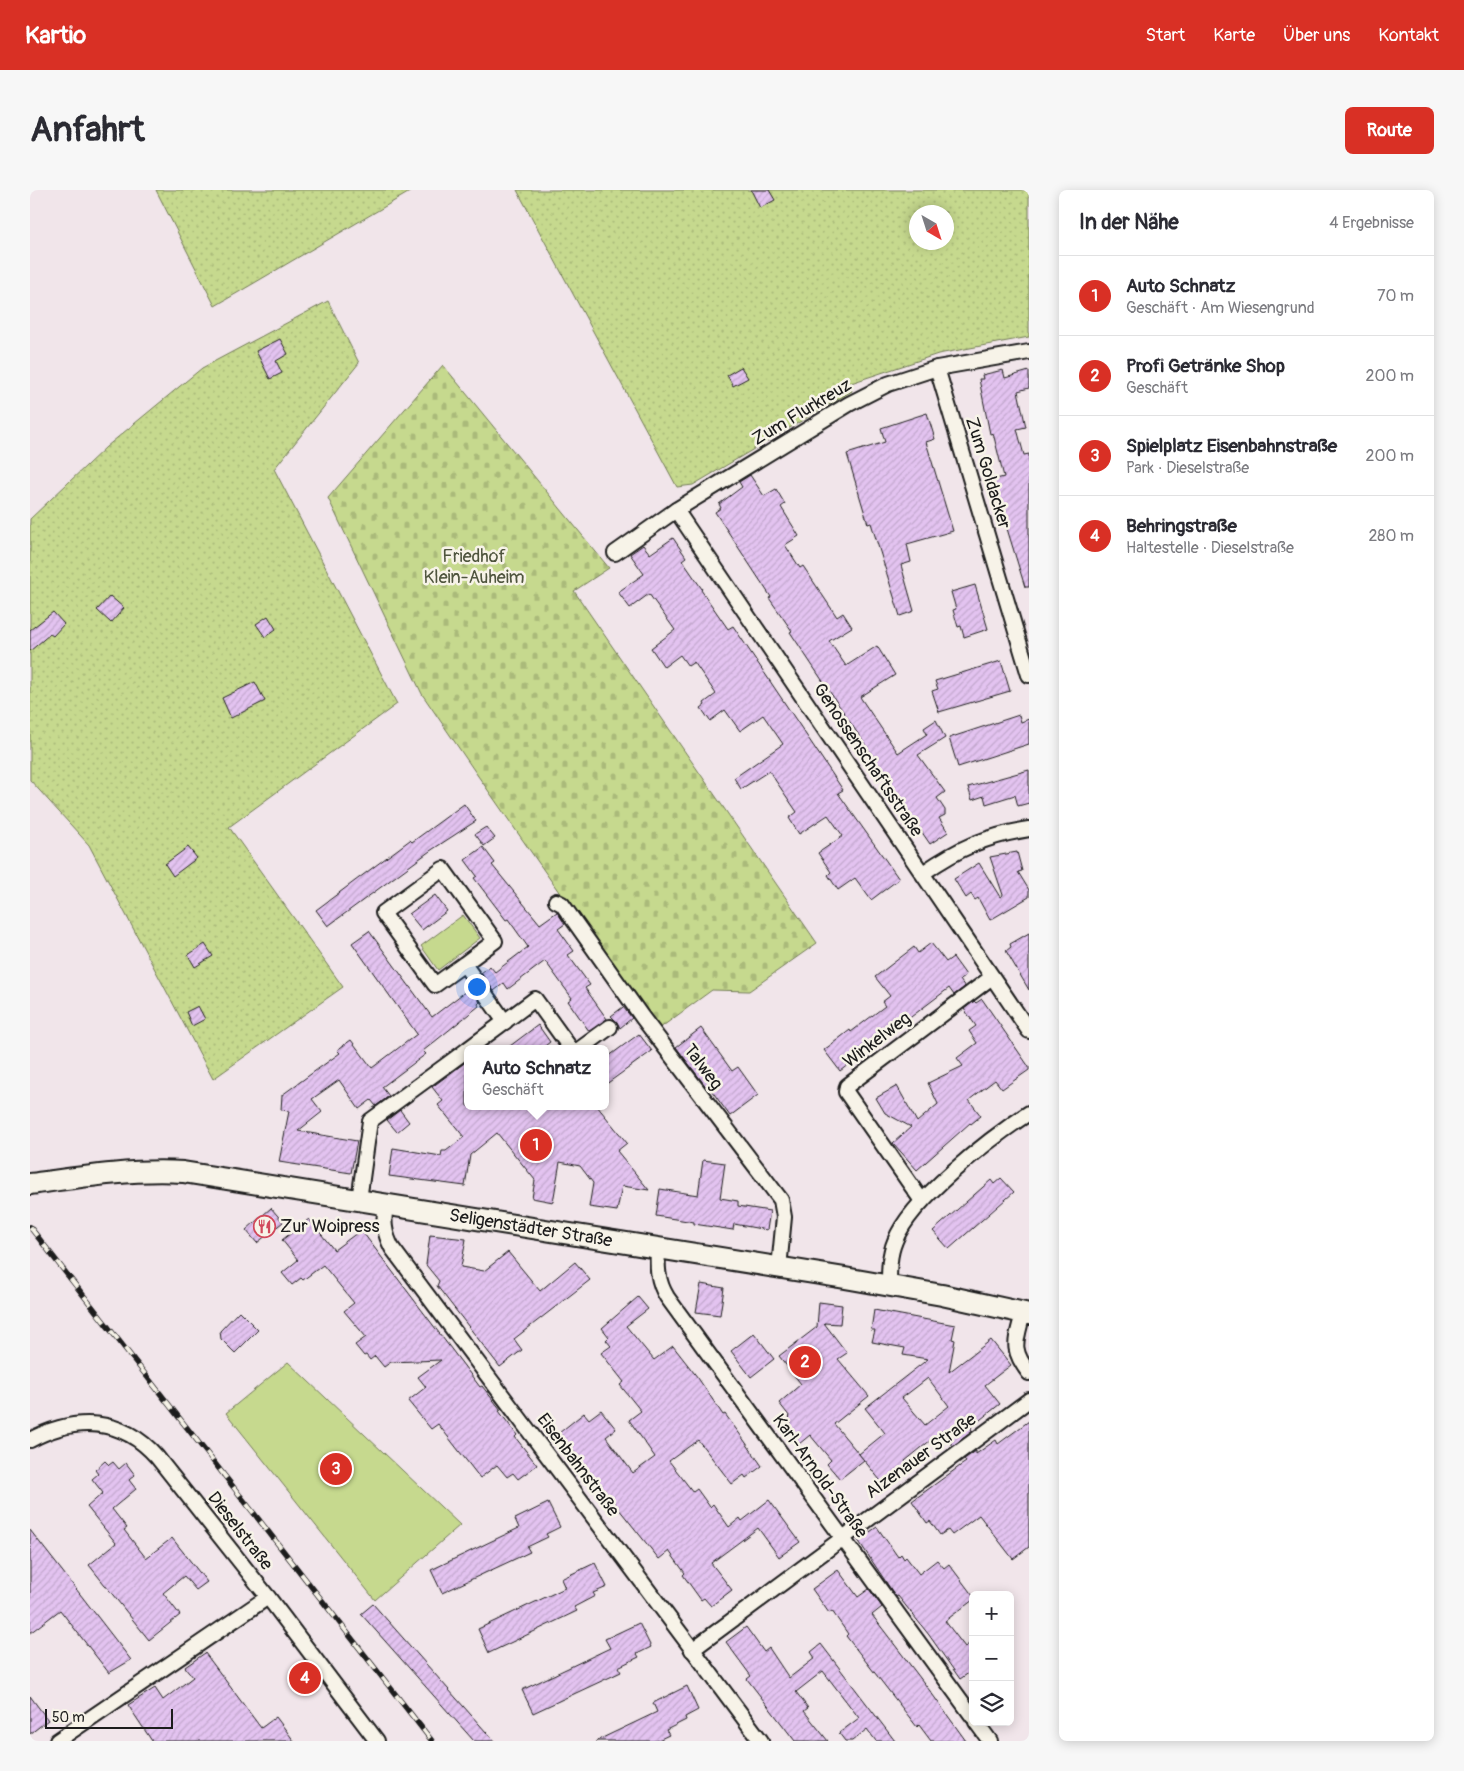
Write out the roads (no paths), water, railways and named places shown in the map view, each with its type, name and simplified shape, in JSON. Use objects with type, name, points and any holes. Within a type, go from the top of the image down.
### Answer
[{"type":"main road","name":"Seligenstädter Straße","points":[[30,1184],[127,1171],[183,1172],[889,1286],[942,1295],[1026,1314]]},
{"type":"street","name":"Zum Flurkreuz","points":[[614,553],[676,510],[849,404],[888,384],[937,368],[1029,352]]},
{"type":"street","name":"Zum Goldacker","points":[[937,368],[1029,675]]},
{"type":"street","name":"Genossenschaftsstraße","points":[[676,510],[1029,1031]]},
{"type":"street","points":[[923,873],[962,848],[975,842],[997,835],[1029,829]]},
{"type":"street","points":[[443,869],[495,941],[464,964],[435,985],[383,913],[443,869]]},
{"type":"street","name":"Talweg","points":[[556,900],[562,904],[642,1017],[781,1200],[784,1218],[779,1268]]},
{"type":"street","points":[[464,964],[506,1022]]},
{"type":"street","name":"Winkelweg","points":[[922,1201],[846,1092],[847,1086],[992,977]]},
{"type":"street","points":[[474,1045],[535,999],[568,1045]]},
{"type":"street","points":[[585,1045],[610,1027]]},
{"type":"street","points":[[360,1200],[370,1121],[464,1052]]},
{"type":"street","points":[[889,1286],[890,1263],[894,1242],[901,1227],[922,1201],[996,1136],[1029,1113]]},
{"type":"street","name":"Eisenbahnstraße","points":[[386,1205],[385,1231],[392,1248],[761,1741]]},
{"type":"street","name":"Karl-Arnold-Straße","points":[[658,1248],[657,1268],[662,1290],[969,1712]]},
{"type":"street","points":[[1026,1314],[1015,1348],[1017,1355],[1029,1373]]},
{"type":"street","name":"Alzenauer Straße","points":[[692,1650],[1029,1400]]},
{"type":"street","name":"Dieselstraße","points":[[30,1440],[56,1428],[85,1424],[115,1429],[139,1440],[157,1457],[268,1597],[377,1741]]},
{"type":"street","points":[[57,1741],[268,1597]]},
{"type":"street","points":[[979,1726],[990,1741]]},
{"type":"railway","points":[[30,1227],[432,1741]]},
{"type":"place","name":"Auto Schnatz","points":[[536,1145]]},
{"type":"place","name":"Zur Woipress","points":[[264,1226]]},
{"type":"place","name":"Profi Getränke Shop","points":[[805,1362]]},
{"type":"place","name":"Spielplatz Eisenbahnstraße","points":[[336,1469]]},
{"type":"place","name":"Behringstraße","points":[[305,1678]]},
{"type":"park label","name":"Friedhof Klein-Auheim","points":[[474,566]]}]
